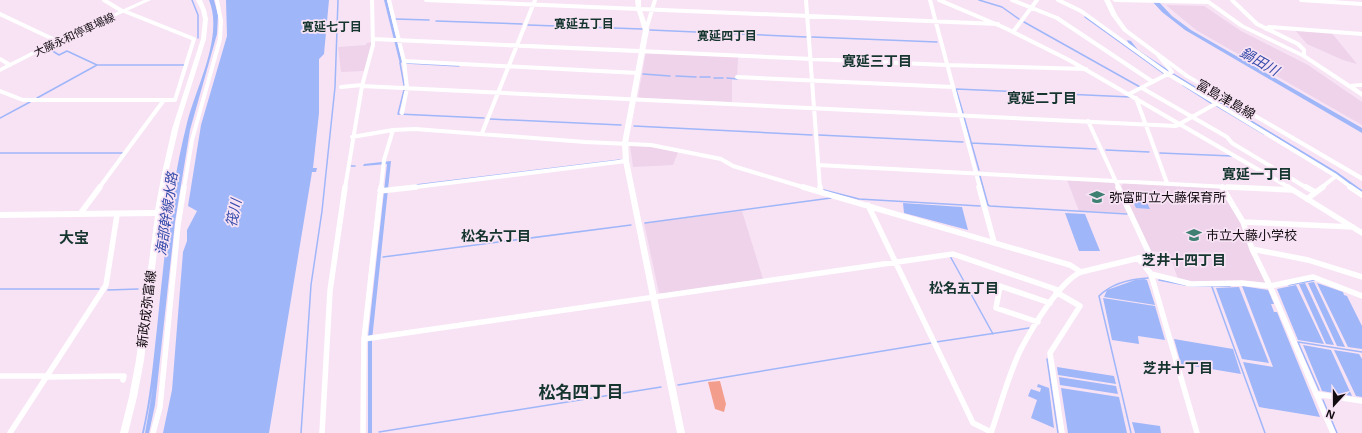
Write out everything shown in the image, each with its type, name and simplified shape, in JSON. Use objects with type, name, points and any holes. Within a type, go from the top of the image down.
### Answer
[{"type":"main road","name":"大藤永和停車場線","points":[[0,70],[57,41],[148,0]]},
{"type":"main road","name":"新政成弥富線","points":[[124,433],[138,375],[158,213],[173,136],[202,48],[206,22],[204,10],[199,0]]},
{"type":"main road","points":[[638,0],[637,9],[645,23],[646,30],[625,143],[626,161],[681,433]]},
{"type":"main road","name":"富島津島線","points":[[1107,0],[1119,23],[1131,35],[1158,56],[1222,100],[1283,132],[1362,179]]},
{"type":"main road","points":[[1115,0],[1207,1],[1242,26],[1304,56],[1362,94]]},
{"type":"main road","points":[[1350,86],[1362,85]]},
{"type":"main road","points":[[0,215],[117,215],[158,213]]},
{"type":"street","points":[[0,91],[23,100],[175,100],[194,39],[123,11],[104,0]]},
{"type":"street","points":[[153,433],[160,407],[178,225],[190,148],[220,39],[221,21],[217,0]]},
{"type":"street","points":[[322,433],[330,291],[352,137],[373,39],[372,0]]},
{"type":"street","points":[[389,0],[396,40],[404,61],[403,64],[407,88],[402,113]]},
{"type":"street","points":[[426,0],[998,24]]},
{"type":"street","points":[[482,133],[535,0]]},
{"type":"street","points":[[646,30],[655,0]]},
{"type":"street","points":[[806,0],[820,191]]},
{"type":"street","points":[[930,0],[994,242]]},
{"type":"street","points":[[939,0],[998,24],[1086,70],[1293,190],[1362,233]]},
{"type":"street","points":[[1012,0],[1057,18],[1153,82]]},
{"type":"street","points":[[1013,32],[1037,0]]},
{"type":"street","points":[[1058,0],[1081,11],[1170,73],[1336,176],[1362,195]]},
{"type":"street","points":[[1232,0],[1257,24],[1268,28],[1298,44],[1304,50],[1304,56]]},
{"type":"street","points":[[1301,0],[1362,4]]},
{"type":"street","points":[[0,14],[57,41]]},
{"type":"street","points":[[1268,28],[1362,34]]},
{"type":"street","points":[[373,39],[1086,70]]},
{"type":"street","points":[[1158,56],[1170,73]]},
{"type":"street","points":[[0,59],[10,64]]},
{"type":"street","points":[[404,61],[638,73]]},
{"type":"street","points":[[1129,94],[1170,73]]},
{"type":"street","points":[[737,77],[953,87]]},
{"type":"street","points":[[341,87],[362,86],[498,92],[1176,126],[1191,116],[1222,100]]},
{"type":"street","points":[[1142,88],[1227,137],[1232,143],[1315,192]]},
{"type":"street","points":[[1136,98],[1167,183]]},
{"type":"street","points":[[80,214],[164,100]]},
{"type":"street","points":[[868,205],[973,424],[991,432],[1021,349],[1057,291],[1074,275],[1081,272],[1147,256],[1149,253],[1088,121]]},
{"type":"street","points":[[352,137],[394,130],[415,129],[585,142],[651,145],[721,159],[733,166],[1070,265],[1081,272]]},
{"type":"street","points":[[363,433],[368,338],[383,191],[384,163],[394,130]]},
{"type":"street","points":[[383,191],[626,161]]},
{"type":"street","points":[[818,165],[1293,190]]},
{"type":"street","points":[[1307,199],[1336,176]]},
{"type":"street","points":[[1222,187],[1243,222],[1252,249],[1270,286],[1333,433]]},
{"type":"street","points":[[10,433],[106,285],[117,215]]},
{"type":"street","points":[[1243,222],[1353,227]]},
{"type":"street","points":[[1252,249],[1308,260],[1362,276]]},
{"type":"street","points":[[368,338],[953,254],[1057,291],[1080,306],[1050,353],[1062,433]]},
{"type":"street","points":[[1138,258],[1151,274],[1197,433]]},
{"type":"street","points":[[1151,274],[1192,284],[1242,283],[1270,286],[1313,277],[1362,296]]},
{"type":"street","points":[[1038,322],[996,308],[1000,286],[1050,303]]},
{"type":"street","points":[[0,376],[124,376],[123,380]]},
{"type":"street","points":[[1316,394],[1362,401]]},
{"type":"shaded area","points":[[1166,5],[1204,6],[1241,31],[1308,65],[1362,102],[1362,125],[1196,30]]},
{"type":"shaded area","points":[[1295,30],[1331,32],[1357,64],[1343,60],[1307,44]]},
{"type":"shaded area","points":[[372,42],[364,71],[341,72],[338,47],[366,45],[366,43]]},
{"type":"shaded area","points":[[646,52],[738,57],[737,78],[732,78],[732,102],[638,97]]},
{"type":"shaded area","points":[[630,145],[650,146],[678,152],[673,165],[633,167]]},
{"type":"shaded area","name":"弥富町立大藤保育所","points":[[1067,180],[1112,182],[1115,184],[1128,213],[1079,211]]},
{"type":"shaded area","name":"市立大藤小学校","points":[[1124,183],[1219,188],[1222,190],[1241,222],[1266,284],[1191,282],[1178,279],[1169,253],[1150,251],[1121,186]]},
{"type":"shaded area","points":[[742,211],[763,279],[662,294],[659,293],[644,223]]},
{"type":"shaded area","points":[[720,381],[726,404],[724,412],[715,409],[708,382]]},
{"type":"water","points":[[209,0],[214,0],[218,15],[217,34],[190,130],[175,222],[155,405],[149,433],[145,433],[153,387],[144,433],[142,433],[151,381],[165,251],[176,174],[187,123],[211,45],[213,14]]},
{"type":"water","name":"筏川","points":[[226,0],[329,0],[324,54],[319,59],[319,113],[313,168],[317,168],[316,172],[312,172],[269,433],[163,433],[172,390],[183,252],[187,241],[187,230],[197,211],[188,206],[201,125],[227,36]]},
{"type":"water","points":[[384,0],[387,0],[402,62],[400,64]]},
{"type":"water","points":[[1151,0],[1157,0],[1172,16],[1191,30],[1362,128],[1362,133],[1185,30],[1162,12]]},
{"type":"water","points":[[1127,40],[1131,41],[1138,50],[1173,73],[1337,172],[1362,190],[1362,193],[1304,155],[1186,83],[1129,45]]},
{"type":"water","points":[[391,161],[372,340],[372,433],[368,433],[368,337],[387,164],[363,166],[364,164]]},
{"type":"water","points":[[1129,193],[1142,193],[1150,209],[1136,208]]},
{"type":"water","points":[[903,203],[962,207],[968,230],[904,213]]},
{"type":"water","points":[[1065,213],[1085,214],[1100,251],[1079,251]]},
{"type":"water","points":[[1135,280],[1147,280],[1155,305],[1104,297],[1107,290]]},
{"type":"water","points":[[1314,282],[1345,347],[1337,346],[1308,283]]},
{"type":"water","points":[[1305,283],[1334,345],[1326,344],[1299,284]]},
{"type":"water","points":[[1317,283],[1343,292],[1344,295],[1347,296],[1362,326],[1362,349],[1348,347]]},
{"type":"water","points":[[1296,285],[1324,344],[1298,340],[1277,289]]},
{"type":"water","points":[[1242,286],[1268,290],[1274,304],[1271,304],[1274,312],[1277,312],[1320,417],[1259,407],[1243,362],[1273,367]]},
{"type":"water","points":[[1239,287],[1269,363],[1242,359],[1216,288]]},
{"type":"water","points":[[1103,298],[1155,306],[1165,340],[1138,336],[1139,344],[1112,340]]},
{"type":"water","points":[[1174,339],[1233,349],[1241,374],[1181,364]]},
{"type":"water","points":[[1303,345],[1331,350],[1352,396],[1322,391]]},
{"type":"water","points":[[1334,350],[1359,354],[1362,359],[1362,397],[1356,396]]},
{"type":"water","points":[[1057,367],[1114,376],[1116,384],[1058,375]]},
{"type":"water","points":[[1059,377],[1116,386],[1118,394],[1060,385]]},
{"type":"water","points":[[1038,384],[1049,388],[1054,428],[1031,418],[1037,400],[1028,396],[1031,389],[1040,392],[1041,388],[1037,387]]},
{"type":"water","points":[[1061,388],[1119,397],[1127,433],[1068,433]]},
{"type":"water","points":[[1132,422],[1160,426],[1161,433],[1135,433]]},
{"type":"waterway","points":[[192,0],[198,15],[198,38]]},
{"type":"waterway","points":[[301,433],[311,285],[322,211],[335,87],[338,0]]},
{"type":"waterway","points":[[979,0],[1002,7],[1019,19]]},
{"type":"waterway","points":[[1085,17],[1163,73]]},
{"type":"waterway","points":[[395,19],[429,20]]},
{"type":"waterway","points":[[436,21],[522,24]]},
{"type":"waterway","points":[[1024,22],[1140,87]]},
{"type":"waterway","points":[[528,25],[642,29]]},
{"type":"waterway","points":[[650,30],[806,37]]},
{"type":"waterway","points":[[812,37],[937,42]]},
{"type":"waterway","points":[[46,45],[53,41]]},
{"type":"waterway","points":[[48,48],[59,55],[67,51],[97,65]]},
{"type":"waterway","points":[[400,63],[404,85]]},
{"type":"waterway","points":[[406,63],[459,66]]},
{"type":"waterway","points":[[37,98],[97,65]]},
{"type":"waterway","points":[[97,65],[184,65]]},
{"type":"waterway","points":[[643,74],[670,76]]},
{"type":"waterway","points":[[676,76],[696,77]]},
{"type":"waterway","points":[[700,77],[710,77]]},
{"type":"waterway","points":[[714,78],[723,78]]},
{"type":"waterway","points":[[727,78],[737,79]]},
{"type":"waterway","points":[[1183,85],[1211,103]]},
{"type":"waterway","points":[[963,113],[956,89],[1130,97]]},
{"type":"waterway","points":[[404,90],[398,114],[484,118]]},
{"type":"waterway","points":[[0,118],[30,102]]},
{"type":"waterway","points":[[1217,106],[1264,134]]},
{"type":"waterway","points":[[964,117],[971,143]]},
{"type":"waterway","points":[[490,119],[621,125]]},
{"type":"waterway","points":[[634,126],[812,135]]},
{"type":"waterway","points":[[819,135],[963,142]]},
{"type":"waterway","points":[[971,143],[1096,149]]},
{"type":"waterway","points":[[971,143],[979,170]]},
{"type":"waterway","points":[[1106,150],[1149,152]]},
{"type":"waterway","points":[[0,153],[123,153]]},
{"type":"waterway","points":[[1160,153],[1232,156]]},
{"type":"waterway","points":[[416,185],[620,160]]},
{"type":"waterway","points":[[980,176],[988,205],[990,206],[1127,214]]},
{"type":"waterway","points":[[824,190],[859,199],[980,206]]},
{"type":"waterway","points":[[645,223],[831,198]]},
{"type":"waterway","points":[[383,257],[631,225]]},
{"type":"waterway","points":[[950,256],[993,333]]},
{"type":"waterway","points":[[1131,433],[1099,296],[1122,282],[1148,278]]},
{"type":"waterway","points":[[1159,280],[1185,285]]},
{"type":"waterway","points":[[1289,285],[1315,280]]},
{"type":"waterway","points":[[1190,286],[1230,286]]},
{"type":"waterway","points":[[1212,287],[1265,433]]},
{"type":"waterway","points":[[0,289],[99,289]]},
{"type":"waterway","points":[[108,290],[138,289]]},
{"type":"waterway","points":[[993,333],[1029,328]]},
{"type":"waterway","points":[[936,342],[993,333]]},
{"type":"waterway","points":[[1319,390],[1298,342],[1362,352]]},
{"type":"waterway","points":[[678,385],[931,343]]},
{"type":"waterway","points":[[1047,359],[1058,433]]},
{"type":"waterway","points":[[379,432],[661,387]]},
{"type":"waterway","points":[[1323,400],[1337,433]]},
{"type":"place","name":"弥富町立大藤保育所","points":[[1097,197]]},
{"type":"place","name":"市立大藤小学校","points":[[1194,235]]},
{"type":"district","name":"寛延五丁目","points":[[584,23]]},
{"type":"district","name":"寛延七丁目","points":[[332,26]]},
{"type":"district","name":"寛延四丁目","points":[[727,35]]},
{"type":"district","name":"寛延三丁目","points":[[877,60]]},
{"type":"district","name":"寛延二丁目","points":[[1042,97]]},
{"type":"district","name":"寛延一丁目","points":[[1257,173]]},
{"type":"district","name":"松名六丁目","points":[[496,235]]},
{"type":"district","name":"大宝","points":[[74,237]]},
{"type":"district","name":"芝井十四丁目","points":[[1184,259]]},
{"type":"district","name":"松名五丁目","points":[[964,287]]},
{"type":"district","name":"芝井十丁目","points":[[1178,367]]},
{"type":"district","name":"松名四丁目","points":[[581,391]]},
{"type":"water label","name":"鍋田川","points":[[1260,61]]},
{"type":"water label","name":"海部幹線水路","points":[[166,214]]}]
